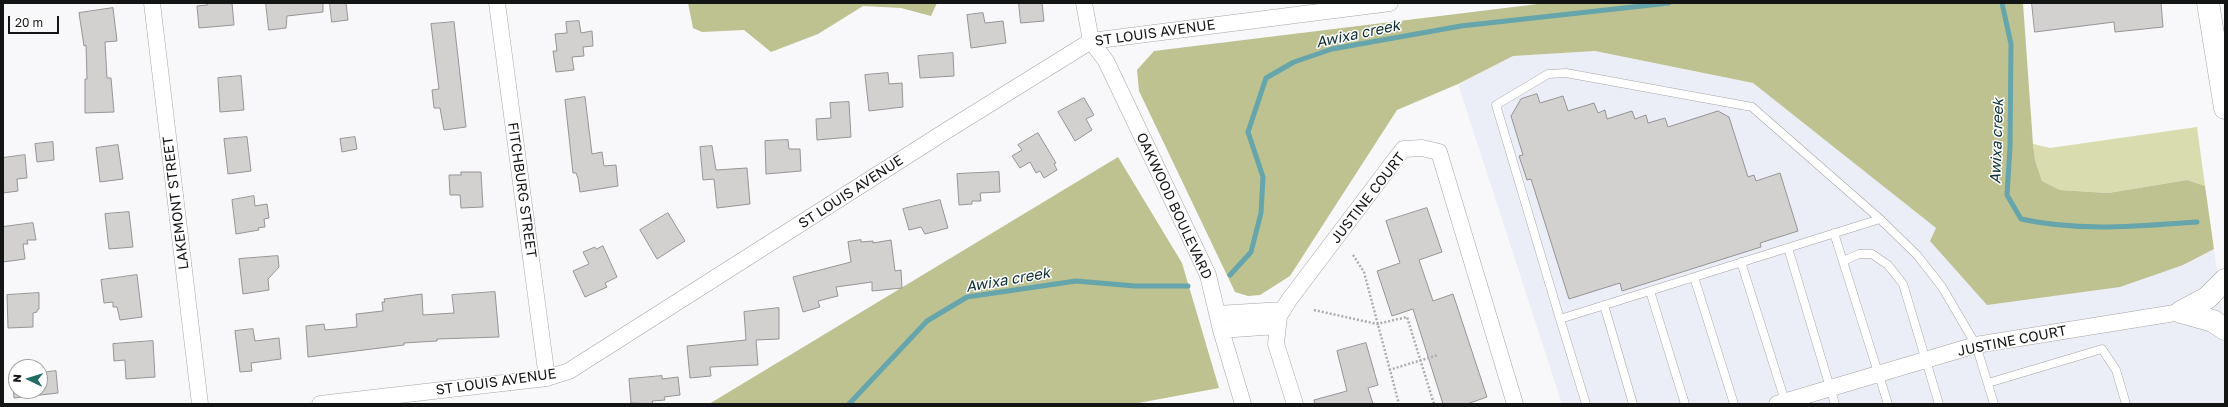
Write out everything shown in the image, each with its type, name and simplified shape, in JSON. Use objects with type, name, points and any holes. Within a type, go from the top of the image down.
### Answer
[{"type":"main road","points":[[2208,3],[2225,108]]},
{"type":"main road","points":[[2181,312],[2207,298],[2225,280]]},
{"type":"main road","points":[[2181,312],[2213,321],[2225,329]]},
{"type":"street","name":"LAKEMONT STREET","points":[[152,3],[200,404]]},
{"type":"street","name":"FITCHBURG STREET","points":[[497,3],[547,378]]},
{"type":"street","points":[[1084,3],[1091,41]]},
{"type":"street","name":"ST LOUIS AVENUE","points":[[320,404],[547,378],[569,371],[946,131],[1091,41],[1390,3]]},
{"type":"street","name":"OAKWOOD BOULEVARD","points":[[1091,41],[1106,61],[1208,275],[1221,330],[1243,404]]},
{"type":"street","name":"JUSTINE COURT","points":[[1295,404],[1276,344],[1279,316],[1403,149],[1422,148],[1439,152],[1515,404]]},
{"type":"street","points":[[1217,314],[1283,310]]},
{"type":"street","name":"JUSTINE COURT","points":[[1783,403],[1976,344],[2181,312]]},
{"type":"street","points":[[1221,330],[1277,326]]},
{"type":"lane","points":[[1586,404],[1496,105],[1548,74],[1566,73],[1752,107],[1880,219],[1917,255],[1942,287],[1976,344],[1994,404]]},
{"type":"lane","points":[[1560,319],[1880,219]]},
{"type":"lane","points":[[1834,233],[1888,404]]},
{"type":"lane","points":[[1788,248],[1835,404]]},
{"type":"lane","points":[[1843,261],[1859,254],[1872,254],[1888,265],[1902,284],[1938,404]]},
{"type":"lane","points":[[1741,262],[1783,403]]},
{"type":"lane","points":[[1694,277],[1734,404]]},
{"type":"lane","points":[[1650,291],[1686,404]]},
{"type":"lane","points":[[1604,305],[1633,404]]},
{"type":"lane","points":[[1988,383],[2102,350],[2116,370],[2126,404]]},
{"type":"path","points":[[1353,255],[1364,272],[1399,404]]},
{"type":"path","points":[[1314,310],[1377,324],[1407,317],[1434,404]]},
{"type":"path","points":[[1389,370],[1438,355]]},
{"type":"shaded area","points":[[1595,51],[1753,83],[1936,228],[2183,265],[2214,249],[2225,333],[2225,404],[1562,404],[1458,84],[1512,56]]},
{"type":"green space","points":[[688,3],[937,3],[931,16],[901,8],[863,6],[818,34],[771,52],[744,30],[702,32],[693,28]]},
{"type":"green space","points":[[1546,3],[2023,3],[2033,144],[2035,160],[2042,181],[2060,190],[2108,193],[2187,180],[2205,186],[2214,249],[2183,265],[2120,287],[1987,305],[1930,241],[1936,228],[1753,83],[1595,51],[1513,56],[1458,84],[1397,110],[1290,276],[1260,295],[1248,296],[1235,292],[1139,91],[1137,70],[1154,51]]},
{"type":"green space","points":[[2197,127],[2205,186],[2187,180],[2108,193],[2060,190],[2042,181],[2035,160],[2033,144],[2050,148]]},
{"type":"green space","points":[[1118,157],[1182,263],[1219,388],[1133,404],[709,404]]},
{"type":"building","points":[[207,3],[232,3],[234,25],[199,28],[197,6],[207,5]]},
{"type":"building","points":[[266,3],[323,3],[323,12],[287,16],[286,28],[269,30]]},
{"type":"building","points":[[330,3],[346,3],[348,20],[332,22]]},
{"type":"building","points":[[1019,3],[1042,3],[1044,21],[1021,23]]},
{"type":"building","points":[[2032,3],[2161,3],[2163,27],[2115,32],[2114,22],[2035,32]]},
{"type":"building","points":[[113,8],[117,41],[105,42],[107,78],[111,78],[114,112],[85,113],[85,79],[87,79],[86,45],[84,46],[79,13]]},
{"type":"building","points":[[983,13],[985,23],[1003,21],[1006,43],[971,48],[967,15]]},
{"type":"building","points":[[579,21],[581,33],[592,31],[593,46],[583,47],[584,56],[572,57],[574,70],[556,72],[553,51],[557,51],[555,34],[567,33],[566,22]]},
{"type":"building","points":[[454,22],[466,127],[444,130],[440,108],[434,108],[432,90],[439,89],[431,24]]},
{"type":"building","points":[[953,53],[954,76],[920,78],[918,56]]},
{"type":"building","points":[[888,73],[889,84],[902,83],[903,107],[869,111],[865,75]]},
{"type":"building","points":[[241,76],[244,110],[220,112],[218,78]]},
{"type":"building","points":[[1537,94],[1540,103],[1563,96],[1568,111],[1594,103],[1598,113],[1605,110],[1607,119],[1632,111],[1635,119],[1646,115],[1648,123],[1665,118],[1668,127],[1718,111],[1729,117],[1748,177],[1754,175],[1756,181],[1780,173],[1798,231],[1760,243],[1761,247],[1622,291],[1620,283],[1569,299],[1531,179],[1527,180],[1519,156],[1523,155],[1511,116],[1521,99]]},
{"type":"building","points":[[585,97],[592,154],[602,152],[604,166],[616,165],[618,186],[580,192],[578,178],[576,173],[573,173],[565,100]]},
{"type":"building","points":[[1084,98],[1094,115],[1086,119],[1092,130],[1075,141],[1058,112]]},
{"type":"building","points":[[849,102],[851,137],[817,140],[816,119],[831,118],[830,103]]},
{"type":"building","points":[[1038,133],[1056,163],[1054,164],[1057,170],[1044,178],[1040,171],[1036,173],[1030,162],[1020,168],[1012,156],[1022,150],[1018,145]]},
{"type":"building","points":[[247,137],[251,171],[228,174],[224,139]]},
{"type":"building","points":[[355,137],[357,149],[342,152],[340,139]]},
{"type":"building","points":[[788,140],[789,149],[800,149],[801,171],[766,174],[765,141]]},
{"type":"building","points":[[53,142],[54,160],[37,162],[35,144]]},
{"type":"building","points":[[118,145],[123,179],[100,182],[96,148]]},
{"type":"building","points":[[712,146],[716,170],[747,168],[750,204],[717,208],[714,179],[703,180],[700,147]]},
{"type":"building","points":[[25,155],[27,178],[17,179],[18,191],[3,193],[3,158]]},
{"type":"building","points":[[461,172],[481,172],[483,207],[461,208],[460,195],[450,195],[449,175],[461,175]]},
{"type":"building","points":[[999,172],[1000,192],[980,193],[981,201],[972,201],[972,204],[959,205],[957,174]]},
{"type":"building","points":[[254,196],[255,206],[267,204],[269,218],[264,219],[265,227],[258,228],[259,230],[236,234],[232,200]]},
{"type":"building","points":[[940,200],[948,228],[925,234],[921,227],[909,230],[903,209]]},
{"type":"building","points":[[1427,208],[1442,252],[1419,260],[1433,301],[1453,294],[1487,397],[1467,404],[1443,404],[1413,309],[1392,316],[1377,271],[1400,263],[1386,221]]},
{"type":"building","points":[[129,212],[133,247],[109,249],[105,214]]},
{"type":"building","points":[[668,213],[685,241],[657,259],[640,230]]},
{"type":"building","points":[[33,223],[36,240],[27,240],[28,244],[23,244],[25,259],[3,262],[3,227]]},
{"type":"building","points":[[861,240],[861,242],[873,241],[873,243],[891,240],[895,271],[901,270],[902,288],[872,291],[872,282],[836,287],[838,296],[818,301],[820,307],[803,312],[793,277],[851,262],[848,242]]},
{"type":"building","points":[[603,246],[617,277],[605,283],[607,287],[585,297],[573,271],[589,264],[583,252],[595,247],[596,249]]},
{"type":"building","points":[[278,256],[279,267],[268,279],[269,290],[243,294],[239,259]]},
{"type":"building","points":[[137,275],[142,317],[120,320],[117,307],[113,307],[113,302],[104,303],[101,280]]},
{"type":"building","points":[[495,292],[499,337],[437,339],[437,341],[404,343],[404,345],[308,357],[306,326],[324,324],[325,330],[357,327],[356,314],[383,311],[382,302],[385,302],[384,299],[422,294],[423,315],[454,313],[452,295]]},
{"type":"building","points":[[39,293],[39,309],[37,312],[33,313],[33,327],[8,328],[7,295]]},
{"type":"building","points":[[779,308],[779,339],[756,340],[758,365],[710,367],[711,376],[690,378],[687,346],[746,340],[744,312]]},
{"type":"building","points":[[253,329],[255,341],[279,338],[281,359],[251,363],[252,371],[240,372],[235,331]]},
{"type":"building","points":[[153,341],[155,377],[126,379],[125,360],[114,361],[113,344]]},
{"type":"building","points":[[1366,343],[1378,385],[1368,388],[1373,404],[1315,404],[1314,400],[1347,391],[1337,351]]},
{"type":"building","points":[[56,371],[58,393],[48,394],[48,372]]},
{"type":"building","points":[[662,376],[662,379],[678,377],[680,395],[664,397],[665,400],[652,401],[653,404],[631,403],[629,379]]},
{"type":"waterway","name":"Awixa creek","points":[[1230,275],[1251,252],[1261,213],[1263,177],[1248,132],[1266,78],[1294,62],[1332,49],[1461,26],[1669,3]]},
{"type":"waterway","name":"Awixa creek","points":[[2002,3],[2011,44],[2010,147],[2007,195],[2021,219],[2065,226],[2087,227],[2197,222]]},
{"type":"waterway","name":"Awixa creek","points":[[849,404],[927,321],[967,297],[1076,281],[1135,286],[1188,286]]}]
